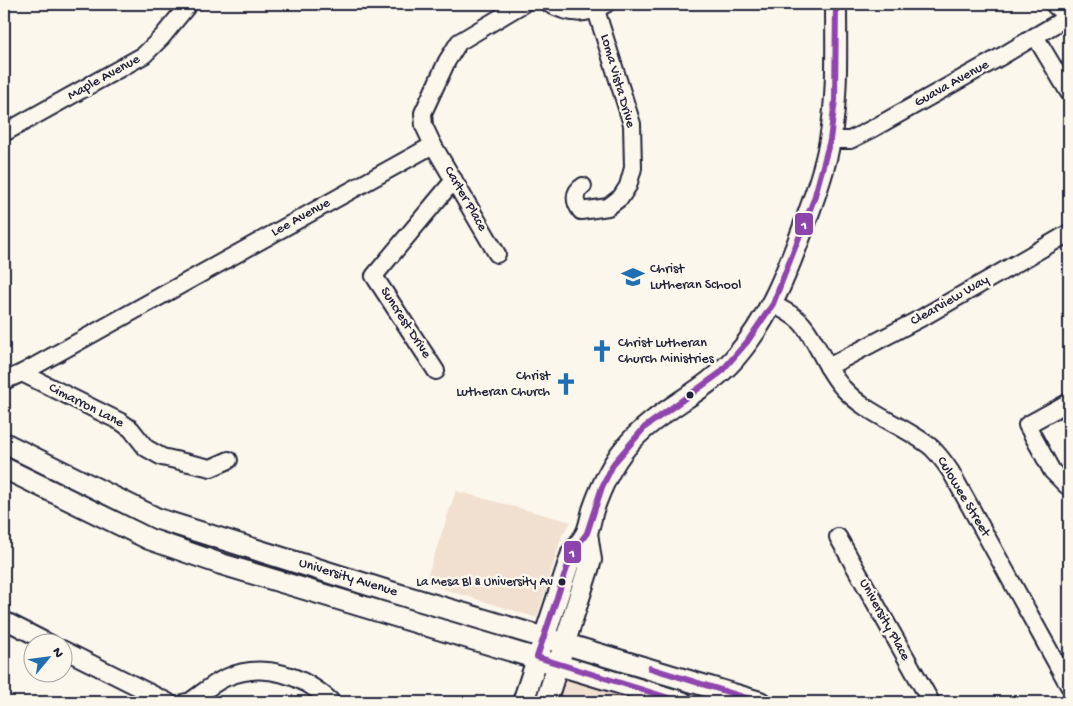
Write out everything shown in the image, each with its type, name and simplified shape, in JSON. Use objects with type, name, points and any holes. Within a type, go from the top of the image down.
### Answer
[{"type":"main road","points":[[546,702],[591,560],[587,533],[592,512],[614,463],[645,426],[720,373],[748,342],[773,304],[786,274],[814,199],[830,140],[835,100],[836,4]]},
{"type":"main road","points":[[1056,4],[1069,16]]},
{"type":"main road","name":"University Avenue","points":[[4,443],[158,519],[391,592],[760,702]]},
{"type":"main road","name":"University Avenue","points":[[4,468],[149,539],[231,566],[682,702]]},
{"type":"main road","points":[[523,702],[572,553],[587,533]]},
{"type":"street","name":"Maple Avenue","points":[[4,133],[144,55],[189,4]]},
{"type":"street","points":[[433,145],[424,126],[424,114],[447,61],[459,42],[523,4]]},
{"type":"street","points":[[549,4],[562,11],[586,13],[601,7]]},
{"type":"street","name":"Loma Vista Drive","points":[[583,186],[578,189],[575,196],[576,205],[581,211],[608,206],[621,197],[628,186],[633,168],[632,124],[601,7]]},
{"type":"street","name":"Guava Avenue","points":[[830,140],[850,140],[872,129],[1069,16]]},
{"type":"street","points":[[1034,36],[1069,93]]},
{"type":"street","name":"Carter Place","points":[[433,145],[497,254]]},
{"type":"street","name":"Lee Avenue","points":[[4,381],[22,373],[433,145]]},
{"type":"street","name":"Suncrest Drive","points":[[436,371],[374,276],[454,180]]},
{"type":"street","name":"Clearview Way","points":[[828,367],[925,316],[1069,233]]},
{"type":"street","name":"Culowee Street","points":[[773,304],[794,316],[804,325],[842,388],[861,405],[932,448],[942,460],[956,480],[1069,686]]},
{"type":"street","name":"Cimarron Lane","points":[[22,373],[121,422],[131,429],[146,448],[162,457],[211,468],[229,460]]},
{"type":"street","points":[[1069,402],[1027,425],[1052,471],[1069,486]]},
{"type":"street","name":"University Place","points":[[838,537],[931,702]]},
{"type":"street","points":[[4,620],[31,634]]},
{"type":"street","points":[[72,654],[168,702]]},
{"type":"street","points":[[186,702],[235,674],[267,670],[286,674],[301,680],[332,702]]},
{"type":"shaded area","points":[[456,491],[571,522],[562,535],[537,618],[425,583]]},
{"type":"shaded area","points":[[566,676],[641,702],[558,702]]},
{"type":"transit line","name":"1","points":[[682,702],[537,657],[572,553],[587,533],[602,487],[614,463],[645,427],[720,373],[747,342],[773,304],[814,199],[830,140],[835,100],[836,4]]},
{"type":"transit line","name":"1","points":[[650,668],[760,702]]},
{"type":"place","name":"Christ Lutheran School","points":[[633,277]]},
{"type":"place","name":"Christ Lutheran Church Ministries","points":[[602,351]]},
{"type":"place","name":"Christ Lutheran Church","points":[[566,384]]},
{"type":"place","name":"La Mesa Bl & University Av","points":[[562,582]]}]
